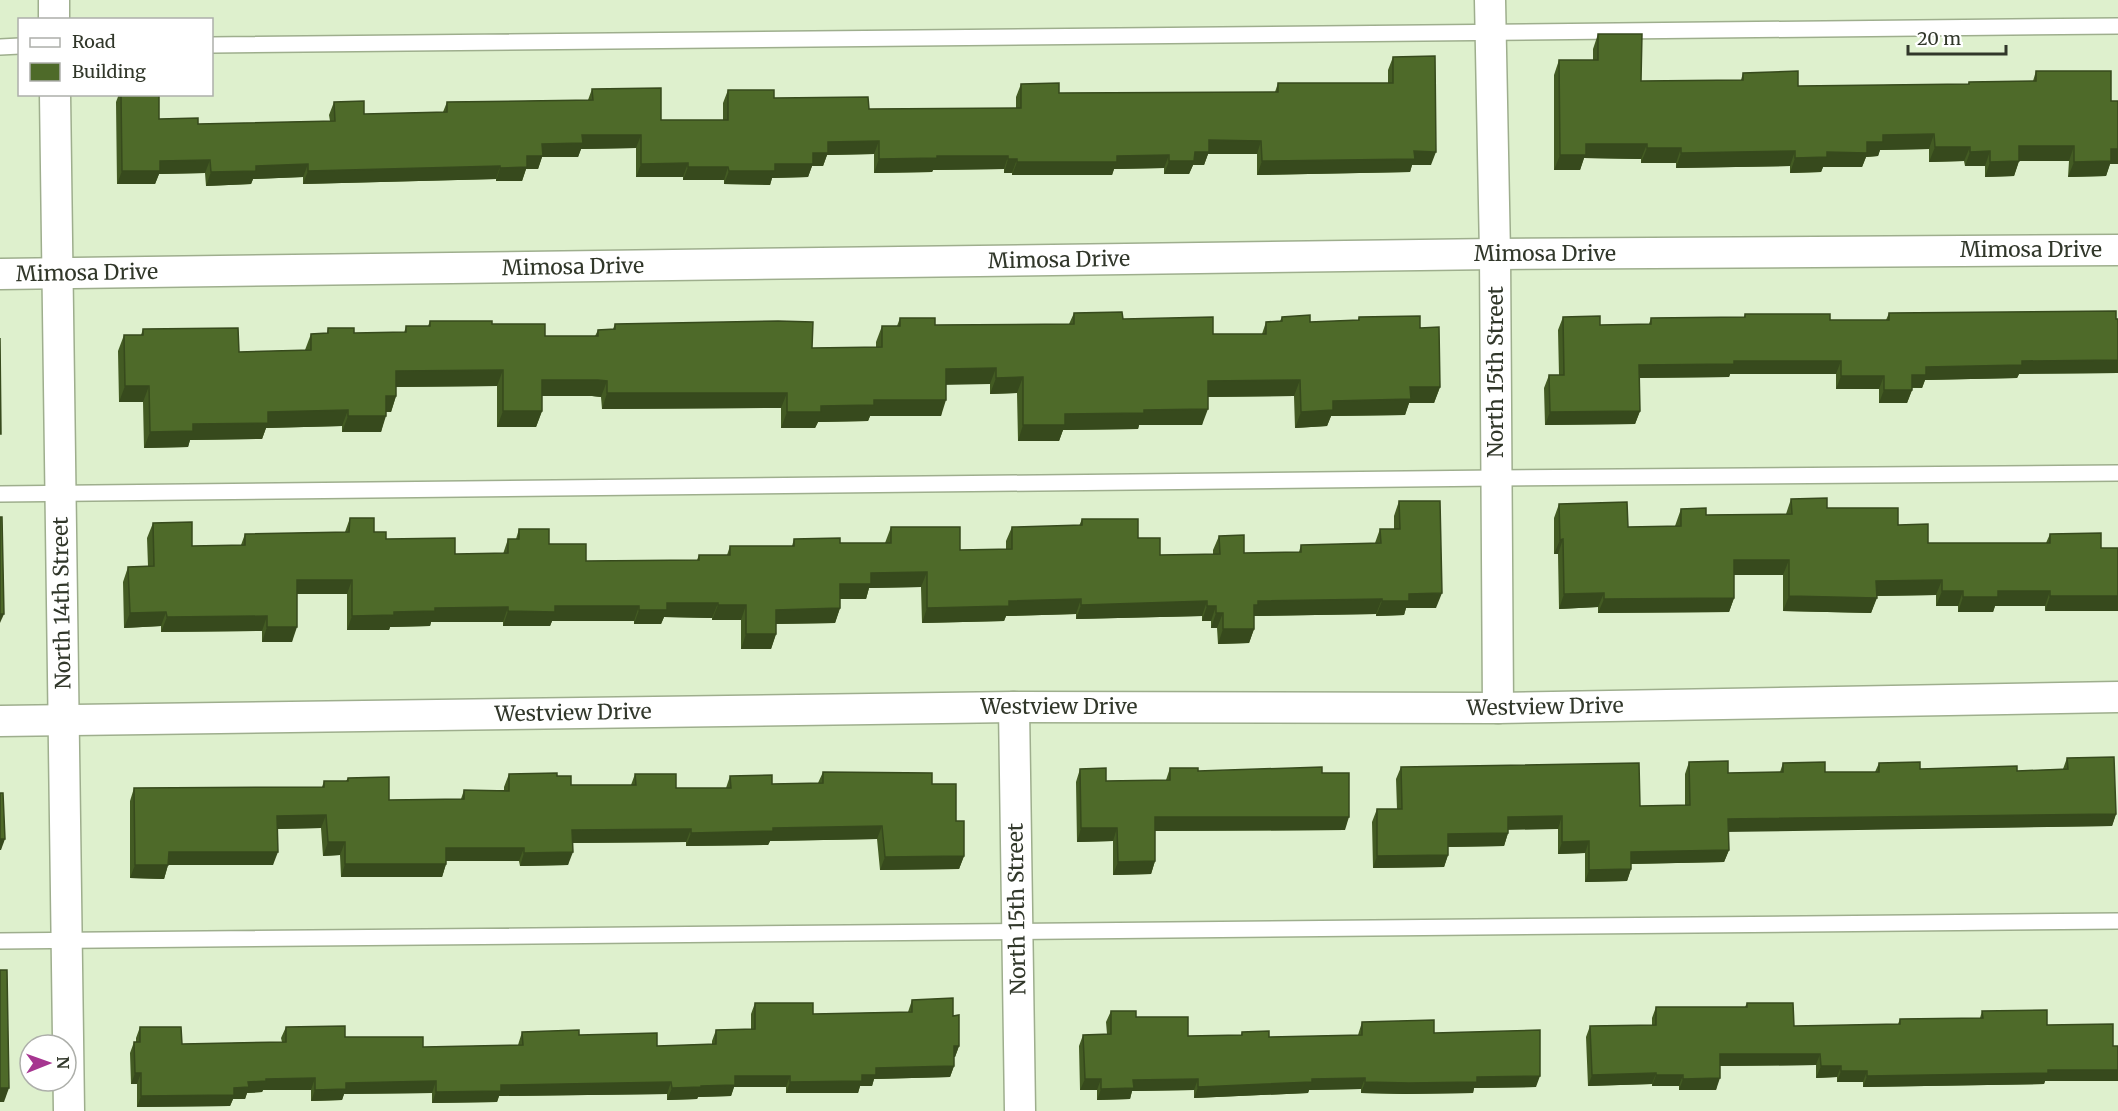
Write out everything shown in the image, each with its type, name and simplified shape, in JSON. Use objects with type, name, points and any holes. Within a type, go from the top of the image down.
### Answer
[{"type":"street","points":[[54,0],[54,18]]},
{"type":"street","name":"North 15th Street","points":[[1490,0],[1495,254],[1498,708]]},
{"type":"street","name":"North 14th Street","points":[[55,96],[69,1111]]},
{"type":"street","name":"Mimosa Drive","points":[[0,274],[1495,254],[2118,250]]},
{"type":"street","name":"Westview Drive","points":[[0,721],[1014,707],[1498,708],[2118,698]]},
{"type":"street","name":"North 15th Street","points":[[1014,707],[1020,1111]]},
{"type":"lane","points":[[213,45],[2118,26]]},
{"type":"lane","points":[[0,46],[18,46]]},
{"type":"lane","points":[[0,494],[1497,477],[2118,473]]},
{"type":"lane","points":[[0,941],[2118,921]]},
{"type":"building","points":[[1598,34],[1642,34],[1641,81],[1743,80],[1743,73],[1798,71],[1798,86],[1969,84],[1969,82],[2036,81],[2036,71],[2111,71],[2111,101],[2118,101],[2118,149],[2111,149],[2111,161],[2074,162],[2074,146],[2019,146],[2019,161],[1990,162],[1990,151],[1970,152],[1970,147],[1935,147],[1934,134],[1883,135],[1883,142],[1867,142],[1867,153],[1827,152],[1827,157],[1795,158],[1795,151],[1681,153],[1681,148],[1647,148],[1647,144],[1586,144],[1586,155],[1560,155],[1559,60],[1598,60]]},
{"type":"building","points":[[1435,56],[1436,152],[1414,151],[1415,159],[1262,161],[1261,141],[1209,140],[1209,152],[1195,152],[1194,161],[1169,161],[1169,155],[1117,156],[1117,162],[1017,162],[1017,159],[1008,159],[1008,156],[879,159],[879,141],[828,142],[828,153],[813,153],[813,164],[775,164],[775,171],[729,171],[728,167],[688,167],[688,163],[641,164],[641,135],[582,135],[583,143],[542,144],[543,156],[527,156],[527,167],[308,171],[308,164],[256,166],[256,171],[211,172],[210,160],[160,161],[160,171],[122,171],[121,96],[159,96],[159,119],[198,118],[198,124],[335,121],[334,102],[364,101],[364,114],[447,112],[447,102],[593,100],[592,89],[661,88],[661,120],[728,120],[728,90],[774,90],[774,98],[868,97],[869,109],[1021,108],[1021,84],[1059,83],[1059,93],[1278,92],[1278,83],[1393,83],[1393,57]]},
{"type":"building","points":[[2116,311],[2118,360],[2022,361],[2022,365],[1926,367],[1926,375],[1912,375],[1912,390],[1884,390],[1884,376],[1841,376],[1841,361],[1734,361],[1734,364],[1639,365],[1640,411],[1550,412],[1549,375],[1564,375],[1563,317],[1600,316],[1600,325],[1651,324],[1651,318],[1745,317],[1745,314],[1830,314],[1830,320],[1889,320],[1889,313]]},
{"type":"building","points":[[1122,312],[1123,319],[1213,317],[1213,334],[1266,334],[1266,322],[1282,321],[1282,317],[1310,315],[1310,322],[1359,320],[1359,317],[1420,316],[1420,328],[1439,327],[1440,387],[1410,387],[1411,399],[1333,401],[1333,410],[1301,412],[1300,380],[1208,381],[1208,409],[1065,414],[1065,425],[1023,425],[1023,377],[996,378],[996,368],[946,369],[946,400],[874,400],[874,405],[821,406],[821,412],[787,412],[787,393],[607,393],[607,381],[598,380],[542,380],[542,411],[503,411],[503,370],[396,371],[396,396],[386,396],[386,416],[348,416],[348,410],[268,412],[268,423],[193,424],[193,431],[150,432],[149,386],[125,386],[124,335],[143,335],[143,329],[238,328],[239,352],[311,350],[311,334],[328,333],[328,328],[354,328],[354,333],[406,332],[406,326],[430,326],[430,321],[545,324],[545,336],[598,336],[598,330],[615,329],[615,324],[778,321],[813,322],[812,348],[882,347],[882,326],[900,326],[900,318],[935,318],[935,325],[1074,324],[1074,313]]},
{"type":"building","points":[[0,338],[1,434],[0,434]]},
{"type":"building","points":[[1827,498],[1827,508],[1898,508],[1898,525],[1928,524],[1928,543],[2050,543],[2050,534],[2101,533],[2101,548],[2118,548],[2118,596],[2050,596],[2050,591],[1998,591],[1998,597],[1963,597],[1963,591],[1942,591],[1942,580],[1876,581],[1877,598],[1789,596],[1789,560],[1734,560],[1734,598],[1604,599],[1604,593],[1564,594],[1563,539],[1560,540],[1559,504],[1627,502],[1628,527],[1681,526],[1681,509],[1706,508],[1706,515],[1792,514],[1791,499]]},
{"type":"building","points":[[1399,501],[1440,501],[1442,593],[1409,594],[1409,601],[1382,601],[1382,599],[1258,601],[1258,605],[1254,605],[1254,629],[1223,629],[1223,613],[1216,613],[1216,606],[1207,606],[1207,601],[1081,605],[1081,599],[1009,601],[1009,606],[927,608],[927,572],[871,573],[871,584],[840,584],[840,608],[776,610],[776,634],[746,634],[746,605],[718,605],[718,603],[667,603],[667,610],[639,610],[639,606],[555,606],[555,612],[508,611],[508,607],[435,608],[435,611],[394,612],[394,615],[352,616],[352,580],[297,580],[297,627],[267,627],[267,616],[167,617],[166,612],[130,613],[128,567],[154,566],[153,523],[192,522],[192,546],[245,545],[245,534],[349,532],[350,518],[374,518],[374,532],[386,532],[386,539],[455,538],[455,554],[508,553],[508,539],[519,539],[519,529],[549,529],[549,544],[586,544],[586,561],[699,560],[699,555],[730,555],[730,546],[794,546],[794,539],[840,538],[840,543],[891,543],[891,527],[960,527],[960,550],[1012,549],[1012,527],[1082,525],[1082,519],[1138,519],[1138,538],[1160,538],[1160,555],[1220,554],[1219,536],[1244,535],[1244,553],[1301,552],[1301,545],[1381,543],[1380,529],[1400,529]]},
{"type":"building","points":[[0,517],[2,517],[4,614],[0,614]]},
{"type":"building","points":[[2114,757],[2116,814],[1728,819],[1729,850],[1631,852],[1631,869],[1589,870],[1589,841],[1562,842],[1562,816],[1508,817],[1508,833],[1448,834],[1448,855],[1377,856],[1377,809],[1402,809],[1401,767],[1639,763],[1640,806],[1690,805],[1689,762],[1728,761],[1728,773],[1783,772],[1783,763],[1825,762],[1825,772],[1879,772],[1879,763],[1920,762],[1920,769],[2017,766],[2017,771],[2068,769],[2067,758]]},
{"type":"building","points":[[1322,767],[1322,773],[1349,773],[1349,817],[1155,817],[1155,861],[1118,862],[1117,828],[1081,828],[1080,769],[1106,768],[1106,781],[1170,780],[1170,768],[1198,768],[1198,771]]},
{"type":"building","points":[[823,772],[932,773],[932,784],[956,784],[956,821],[964,821],[964,856],[885,857],[882,826],[773,828],[773,831],[691,833],[691,829],[572,830],[573,852],[524,853],[524,848],[446,848],[446,864],[345,864],[345,842],[328,842],[326,815],[277,816],[278,852],[169,852],[168,865],[135,865],[134,788],[324,787],[324,781],[389,777],[389,800],[464,799],[464,790],[509,791],[509,774],[557,773],[557,776],[571,776],[571,785],[636,785],[635,774],[676,774],[676,788],[731,788],[730,776],[772,775],[772,784],[823,783]]},
{"type":"building","points":[[0,793],[3,793],[5,839],[0,839]]},
{"type":"building","points":[[0,970],[7,970],[9,1088],[0,1088]]},
{"type":"building","points":[[953,998],[953,1016],[959,1015],[959,1046],[954,1046],[954,1066],[876,1068],[876,1075],[862,1075],[862,1081],[790,1082],[790,1076],[735,1076],[735,1085],[701,1087],[672,1088],[671,1082],[501,1085],[501,1091],[436,1092],[436,1081],[346,1083],[346,1089],[315,1090],[315,1078],[266,1079],[266,1081],[248,1082],[249,1087],[234,1088],[234,1095],[141,1096],[141,1073],[135,1073],[134,1042],[140,1042],[140,1027],[181,1027],[182,1044],[286,1042],[286,1027],[345,1026],[345,1037],[423,1037],[423,1047],[523,1045],[522,1032],[579,1030],[579,1035],[657,1033],[657,1046],[716,1044],[716,1030],[755,1029],[755,1003],[813,1003],[813,1014],[912,1012],[912,1000]]},
{"type":"building","points":[[1747,1003],[1793,1003],[1794,1026],[1900,1024],[1900,1019],[1983,1018],[1982,1011],[2047,1010],[2047,1025],[2113,1024],[2113,1046],[2118,1046],[2118,1070],[1867,1076],[1867,1071],[1841,1071],[1841,1066],[1821,1066],[1820,1054],[1720,1054],[1720,1078],[1683,1079],[1683,1075],[1656,1075],[1656,1073],[1592,1075],[1590,1026],[1656,1025],[1656,1007],[1747,1007]]},
{"type":"building","points":[[1111,1011],[1136,1011],[1136,1017],[1188,1017],[1188,1036],[1242,1035],[1242,1032],[1269,1031],[1269,1037],[1362,1035],[1362,1022],[1434,1020],[1434,1033],[1540,1030],[1540,1076],[1477,1077],[1477,1082],[1409,1083],[1365,1082],[1365,1078],[1312,1079],[1312,1082],[1198,1087],[1198,1079],[1133,1080],[1134,1088],[1101,1089],[1101,1079],[1085,1079],[1083,1035],[1111,1034]]}]
